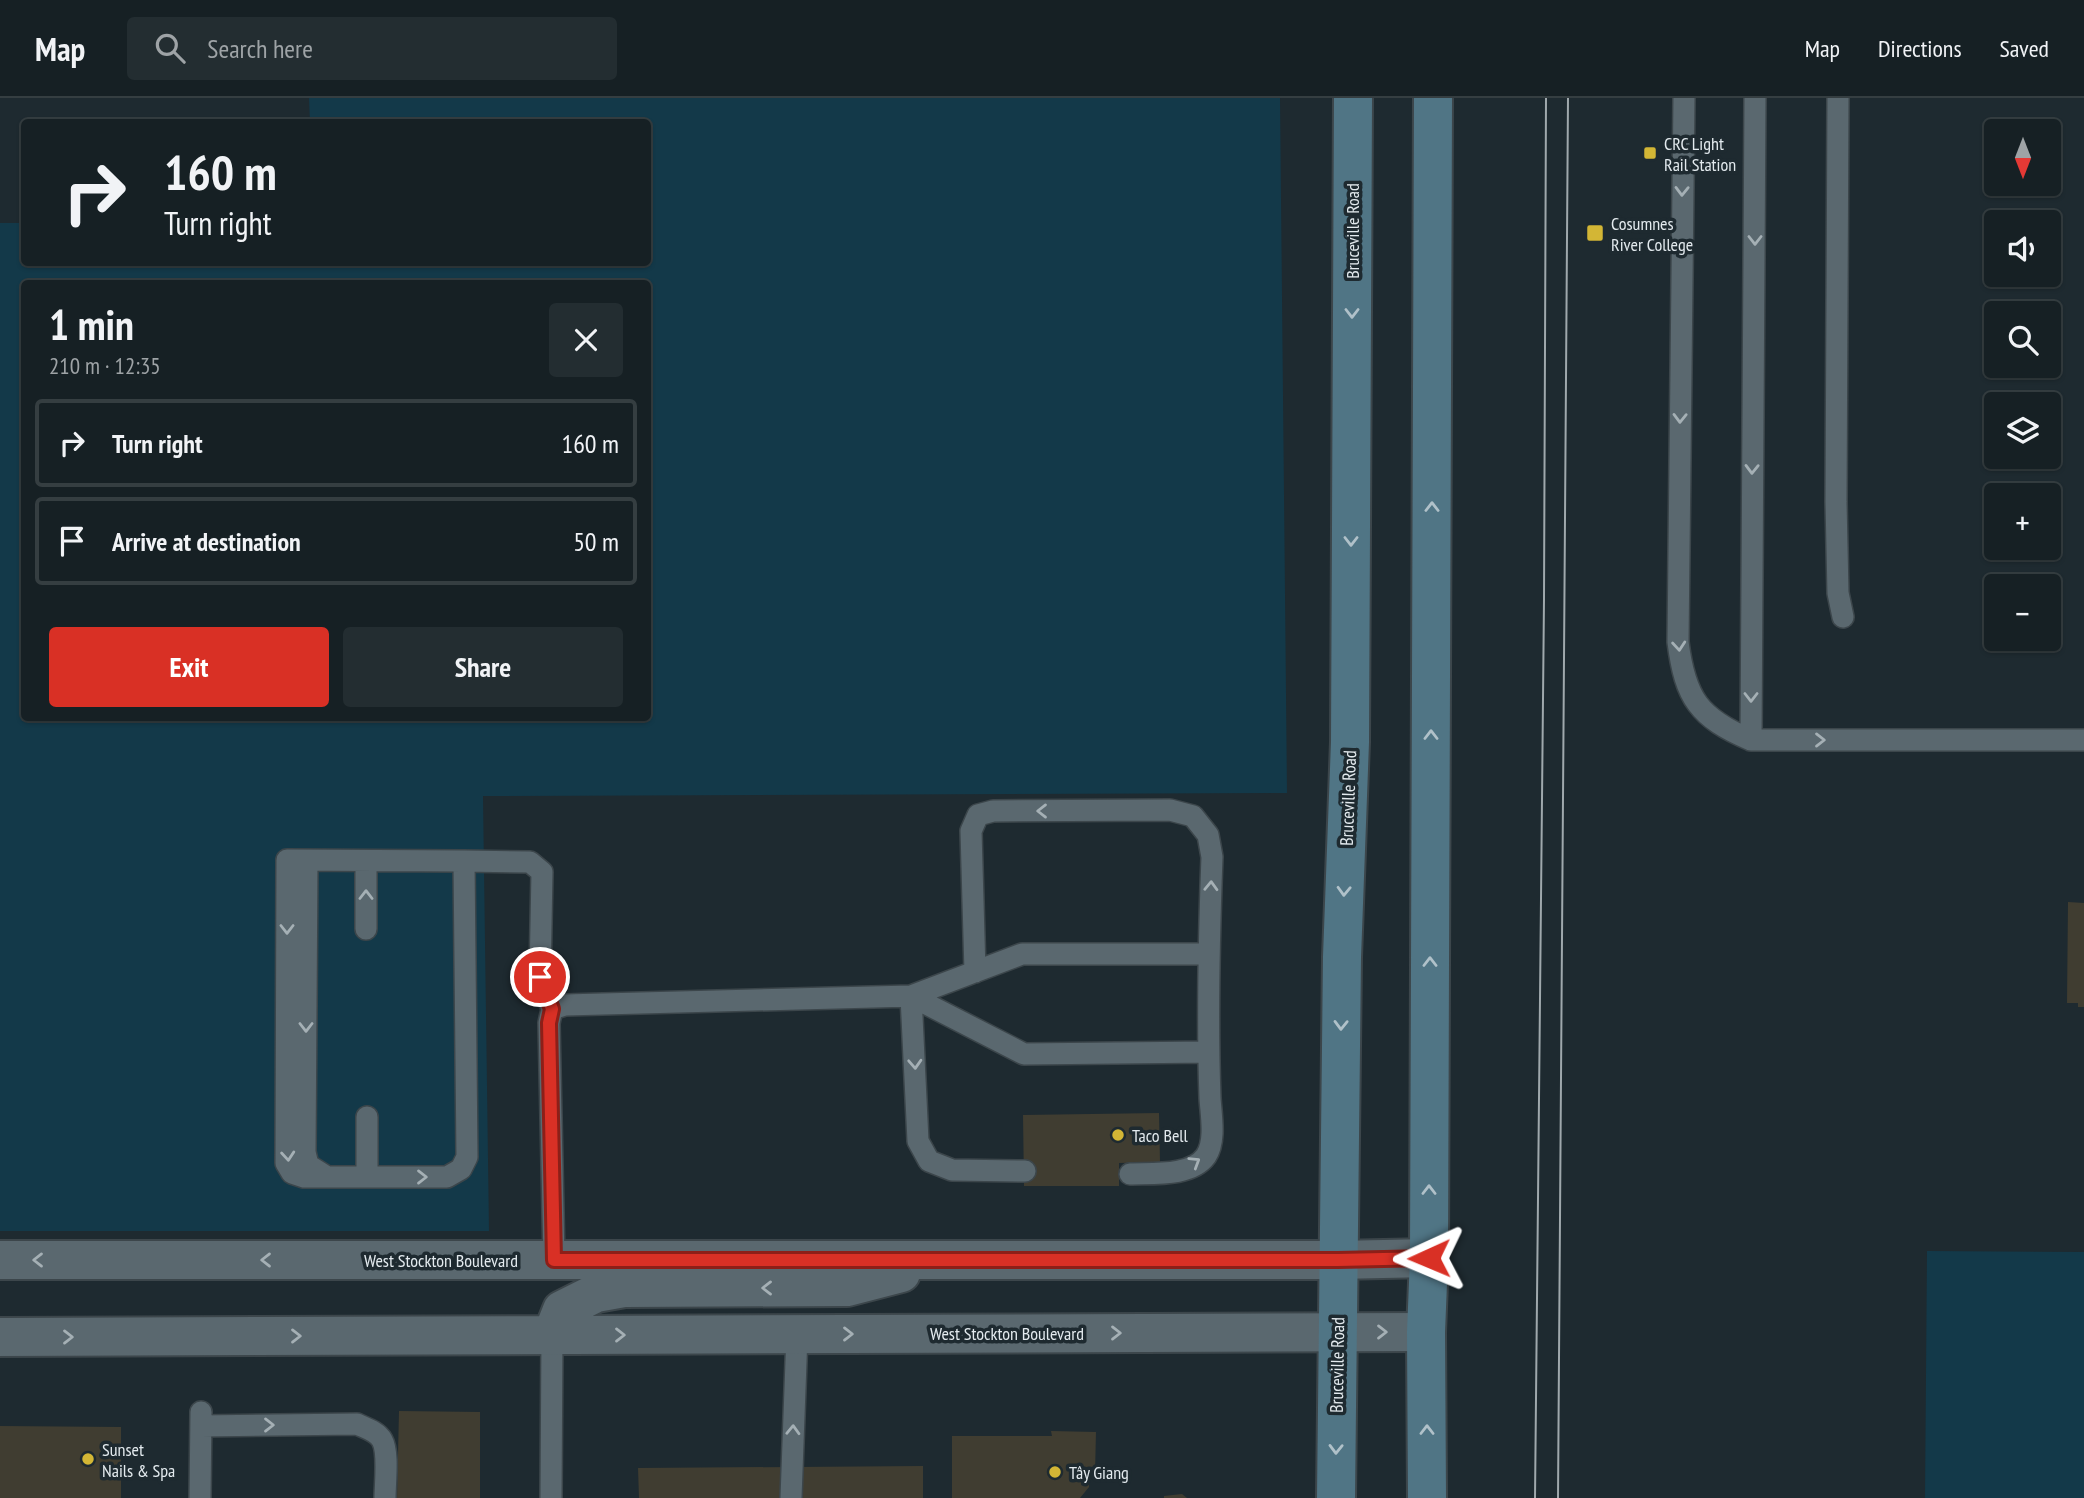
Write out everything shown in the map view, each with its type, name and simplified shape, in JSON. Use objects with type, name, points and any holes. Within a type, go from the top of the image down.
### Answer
[{"type":"main road","name":"Bruceville Road","points":[[1335,1498],[1343,923],[1350,715],[1353,98]]},
{"type":"main road","points":[[1427,1498],[1433,98]]},
{"type":"street","name":"West Stockton Boulevard","points":[[0,1260],[1429,1258]]},
{"type":"street","points":[[552,1335],[562,1310],[596,1293],[624,1288],[847,1287],[954,1260]]},
{"type":"street","name":"West Stockton Boulevard","points":[[0,1337],[1426,1332]]},
{"type":"lane","points":[[1684,98],[1678,642],[1682,673],[1690,693],[1711,719],[1733,733],[1751,740],[2084,740]]},
{"type":"lane","points":[[1751,740],[1755,98]]},
{"type":"lane","points":[[1838,98],[1836,502],[1838,593],[1843,617]]},
{"type":"lane","points":[[975,972],[971,831],[978,815],[993,811],[1170,810],[1193,816],[1208,835],[1212,857],[1208,1052],[1212,1139],[1206,1156],[1191,1167],[1130,1174]]},
{"type":"lane","points":[[464,862],[467,1157],[461,1169],[447,1177],[327,1177],[308,1165],[305,1152],[297,861],[530,862],[542,872],[540,977],[552,1009],[549,1023],[554,1260]]},
{"type":"lane","points":[[366,862],[366,929]]},
{"type":"lane","points":[[552,1009],[565,1005],[911,996],[1022,954],[1209,954]]},
{"type":"lane","points":[[911,996],[1024,1054],[1208,1052]]},
{"type":"lane","points":[[911,996],[918,1141],[929,1161],[951,1170],[1025,1171]]},
{"type":"lane","points":[[367,1117],[367,1177]]},
{"type":"lane","points":[[791,1498],[797,1334]]},
{"type":"lane","points":[[551,1498],[552,1335]]},
{"type":"lane","points":[[201,1498],[201,1419],[357,1424],[382,1440],[385,1455],[385,1498]]},
{"type":"shaded area","points":[[309,98],[1280,98],[1287,793],[483,796],[489,1231],[0,1231],[0,223],[21,223],[21,266],[651,266],[651,119],[310,119]]},
{"type":"shaded area","points":[[1927,1251],[2084,1252],[2084,1498],[1925,1498]]},
{"type":"building","points":[[2068,902],[2084,903],[2084,1007],[2078,1007],[2078,1003],[2067,1003]]},
{"type":"building","points":[[1159,1113],[1160,1162],[1119,1163],[1119,1186],[1024,1186],[1023,1115]]},
{"type":"building","points":[[399,1411],[480,1412],[480,1498],[397,1498]]},
{"type":"building","points":[[0,1426],[121,1427],[121,1498],[0,1498]]},
{"type":"building","points":[[1051,1431],[1096,1432],[1095,1473],[1090,1473],[1089,1487],[1080,1498],[952,1498],[952,1436],[1052,1436]]},
{"type":"building","points":[[923,1466],[923,1498],[639,1498],[638,1468]]},
{"type":"building","points":[[1182,1494],[1187,1498],[1164,1498],[1164,1496]]},
{"type":"tram line","points":[[1535,1498],[1546,98]]},
{"type":"tram line","points":[[1558,1498],[1568,98]]},
{"type":"place","name":"CRC Light Rail Station","points":[[1650,153]]},
{"type":"place","name":"Cosumnes River College","points":[[1595,233]]},
{"type":"place","name":"Taco Bell","points":[[1118,1135]]},
{"type":"place","name":"Sunset Nails & Spa","points":[[88,1459]]},
{"type":"place","name":"Tây Giang","points":[[1055,1472]]},
{"type":"route","points":[[540,977],[552,1009],[549,1023],[554,1260],[1429,1258]]}]
